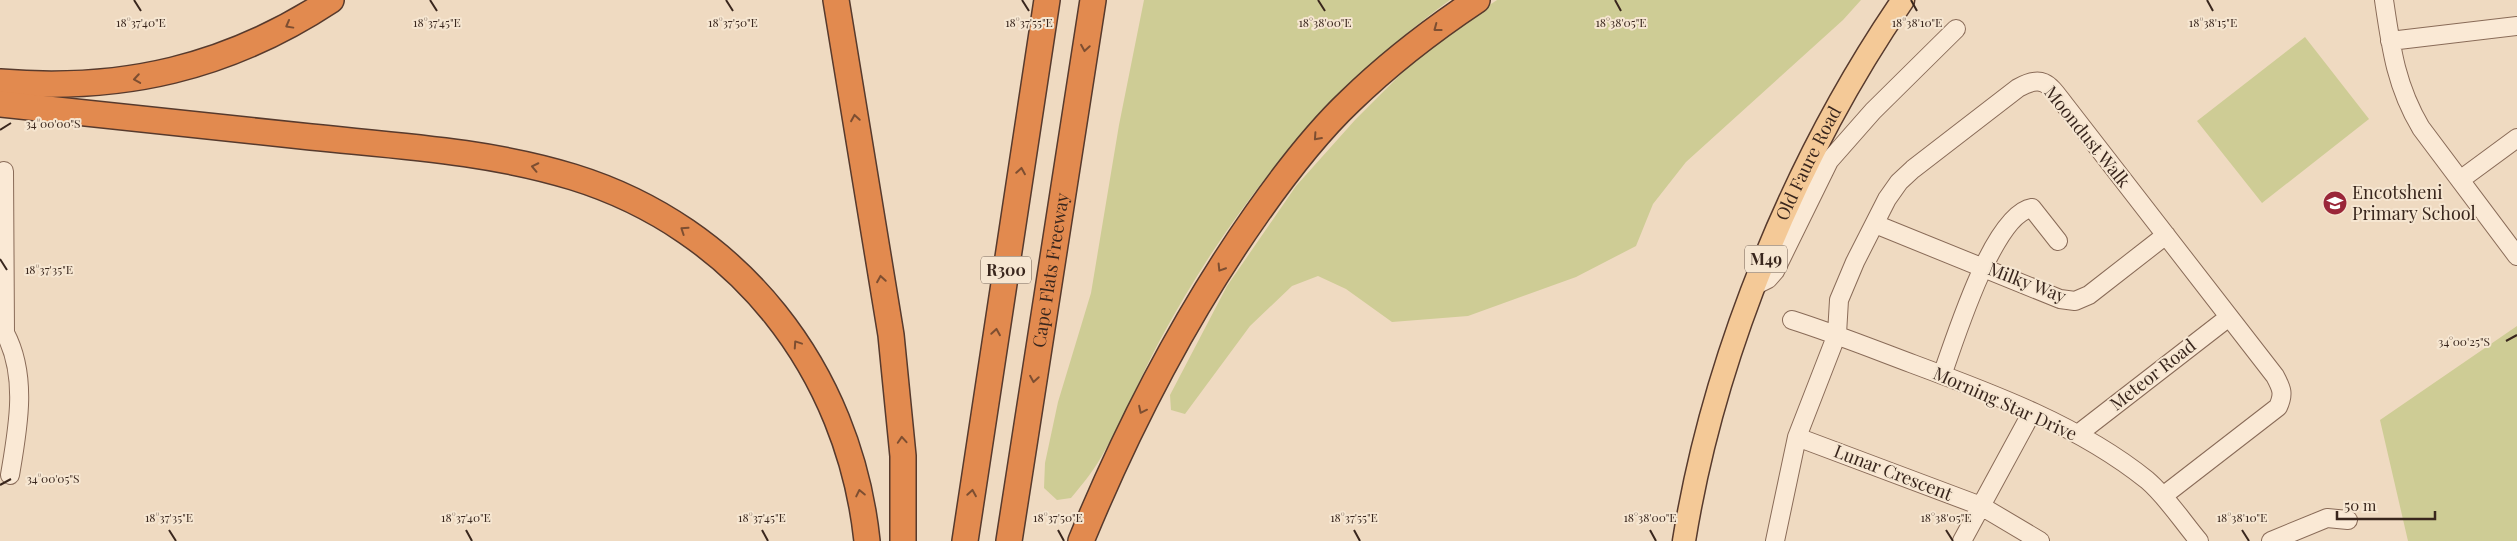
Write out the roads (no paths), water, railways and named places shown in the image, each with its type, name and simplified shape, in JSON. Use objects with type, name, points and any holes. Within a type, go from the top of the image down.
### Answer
[{"type":"highway","points":[[0,82],[47,86],[99,83],[150,77],[185,69],[256,42],[331,0]]},
{"type":"highway","points":[[836,0],[891,335],[904,456],[904,541]]},
{"type":"highway","name":"R300","points":[[965,541],[1047,0]]},
{"type":"highway","name":"Cape Flats Freeway","points":[[1009,541],[1093,0]]},
{"type":"highway","points":[[1081,541],[1099,496],[1176,341],[1239,239],[1274,190],[1312,142],[1349,102],[1396,59],[1477,0]]},
{"type":"highway","points":[[0,104],[482,158],[535,166],[601,187],[654,212],[684,229],[727,263],[764,300],[798,345],[824,389],[843,433],[856,476],[867,541]]},
{"type":"main road","name":"Old Faure Road","points":[[1684,541],[1714,404],[1754,286],[1805,168],[1856,75],[1903,0]]},
{"type":"street","points":[[2384,0],[2394,66],[2412,112],[2517,256]]},
{"type":"street","points":[[2390,41],[2517,26]]},
{"type":"street","points":[[1754,286],[1768,279],[1775,271],[1828,161],[1873,111],[1956,29]]},
{"type":"street","name":"Moondust Walk","points":[[1775,541],[1797,437],[1837,334],[1839,300],[1855,262],[1887,199],[1899,182],[1913,169],[2018,88],[2030,81],[2039,80],[2047,84],[2275,376],[2283,396],[2278,408],[2266,418],[2163,496]]},
{"type":"street","points":[[2460,180],[2517,138]]},
{"type":"street","points":[[4,171],[3,332],[17,359],[19,376],[16,438],[10,475]]},
{"type":"street","points":[[1942,375],[1984,267],[2004,229],[2026,209],[2032,208],[2058,241]]},
{"type":"street","name":"Milky Way","points":[[1875,224],[2060,299],[2074,301],[2089,295],[2166,235]]},
{"type":"street","name":"Meteor Road","points":[[2078,434],[2228,317]]},
{"type":"street","name":"Morning Star Drive","points":[[1792,320],[1837,334],[1942,375],[2032,412],[2078,434],[2147,480],[2163,496],[2199,541]]},
{"type":"street","points":[[1962,541],[2032,412]]},
{"type":"street","name":"Lunar Crescent","points":[[1797,437],[1981,506],[2040,541]]},
{"type":"street","points":[[2271,541],[2327,518],[2348,520]]},
{"type":"place","name":"Encotsheni Primary School","points":[[2335,203]]}]
